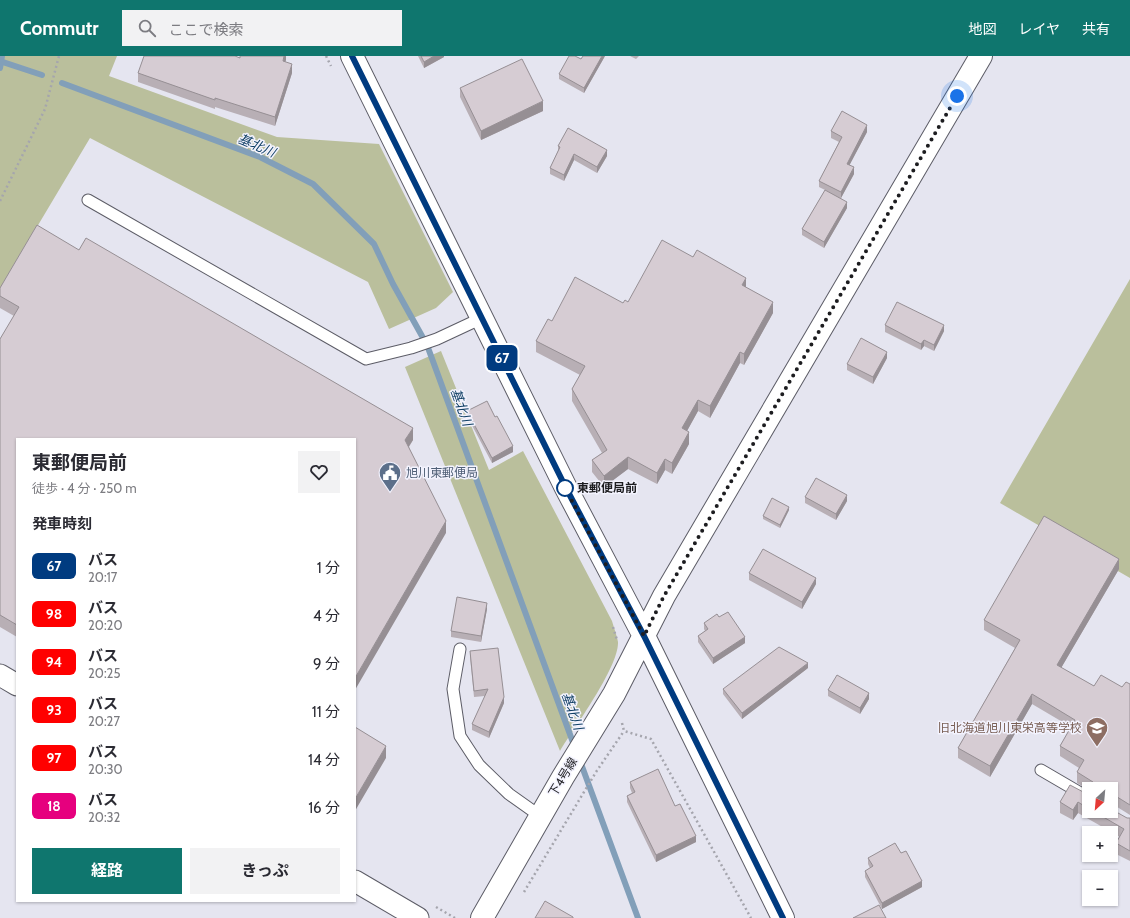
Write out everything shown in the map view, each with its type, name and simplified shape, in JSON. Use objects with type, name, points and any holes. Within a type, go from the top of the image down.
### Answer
[{"type":"street","points":[[352,56],[566,488],[644,636],[783,918]]},
{"type":"street","name":"下4号線","points":[[482,918],[540,816],[614,694],[664,596],[981,56]]},
{"type":"street","points":[[0,675],[16,684]]},
{"type":"street","points":[[356,882],[418,918]]},
{"type":"lane","points":[[88,200],[366,360],[411,348],[437,339],[482,318]]},
{"type":"lane","points":[[460,649],[453,689],[460,736],[479,765],[509,794],[540,816]]},
{"type":"lane","points":[[1040,770],[1082,794]]},
{"type":"path","points":[[0,201],[45,109],[59,56]]},
{"type":"path","points":[[326,56],[333,70]]},
{"type":"path","points":[[612,622],[618,643]]},
{"type":"path","points":[[520,898],[596,772],[624,731],[614,694]]},
{"type":"path","points":[[624,731],[651,740],[751,918]]},
{"type":"green space","points":[[0,56],[117,56],[109,76],[277,137],[379,144],[453,292],[436,308],[389,329],[368,282],[90,138],[0,289]]},
{"type":"green space","points":[[1130,279],[1130,578],[1000,503]]},
{"type":"green space","points":[[441,351],[489,470],[523,451],[612,621],[618,642],[611,666],[595,697],[560,751],[405,367]]},
{"type":"building","points":[[144,56],[235,56],[240,58],[240,56],[284,56],[283,61],[292,64],[275,117],[215,98],[215,100],[138,73]]},
{"type":"building","points":[[421,56],[434,56],[424,62]]},
{"type":"building","points":[[569,56],[575,56],[581,59],[583,56],[602,56],[584,88],[559,74]]},
{"type":"building","points":[[522,59],[543,101],[481,131],[460,88]]},
{"type":"building","points":[[842,111],[867,125],[847,164],[854,167],[841,192],[819,181],[842,137],[831,131]]},
{"type":"building","points":[[568,128],[607,150],[597,167],[574,154],[564,175],[550,168],[560,147],[558,146]]},
{"type":"building","points":[[825,190],[847,202],[824,242],[802,229]]},
{"type":"building","name":"旭川東郵便局","points":[[37,225],[79,250],[86,238],[413,428],[405,440],[446,521],[356,676],[356,438],[16,438],[16,624],[0,615],[0,339],[19,307],[0,296],[0,288]]},
{"type":"building","points":[[662,240],[693,257],[697,250],[746,278],[742,285],[773,302],[744,354],[740,352],[710,406],[698,400],[682,428],[689,432],[672,463],[665,459],[657,473],[628,457],[604,476],[592,460],[607,450],[572,389],[585,366],[536,341],[548,319],[552,321],[575,277],[623,303],[625,300],[628,302]]},
{"type":"building","points":[[897,302],[944,325],[934,345],[924,340],[921,344],[885,325]]},
{"type":"building","points":[[861,338],[887,352],[873,377],[847,364]]},
{"type":"building","points":[[487,401],[513,446],[492,458],[467,411]]},
{"type":"building","points":[[816,478],[847,495],[836,514],[805,497]]},
{"type":"building","points":[[772,498],[789,507],[780,525],[763,516]]},
{"type":"building","points":[[1044,516],[1119,559],[1057,665],[1094,686],[1101,675],[1122,687],[1126,682],[1130,684],[1130,805],[1118,798],[1118,782],[1093,782],[1077,772],[1084,760],[1060,746],[1075,720],[1032,694],[990,766],[958,748],[1020,640],[984,620]]},
{"type":"building","points":[[763,549],[816,578],[802,602],[749,573]]},
{"type":"building","points":[[457,597],[487,603],[481,636],[451,631]]},
{"type":"building","points":[[728,612],[745,637],[713,658],[698,636],[708,629],[704,623],[717,614],[719,617]]},
{"type":"building","points":[[779,647],[808,663],[742,713],[723,689]]},
{"type":"building","points":[[498,648],[504,697],[489,732],[472,724],[488,689],[474,691],[470,651]]},
{"type":"building","points":[[837,675],[869,693],[860,708],[828,690]]},
{"type":"building","points":[[356,728],[386,746],[356,797]]},
{"type":"building","points":[[658,769],[675,806],[680,804],[696,836],[656,855],[627,796],[635,792],[630,782]]},
{"type":"building","points":[[1070,785],[1082,791],[1082,805],[1078,802],[1073,810],[1060,802]]},
{"type":"building","points":[[1118,813],[1130,818],[1130,851],[1118,844],[1118,840],[1124,829],[1105,818],[1118,818]]},
{"type":"building","points":[[895,843],[901,853],[906,851],[922,881],[882,903],[865,871],[873,866],[868,858]]},
{"type":"building","points":[[545,901],[573,917],[573,918],[535,918]]},
{"type":"building","points":[[879,905],[886,918],[853,918]]},
{"type":"waterway","name":"基北川","points":[[0,68],[2,56]]},
{"type":"waterway","name":"基北川","points":[[0,61],[42,75]]},
{"type":"waterway","name":"基北川","points":[[62,83],[260,157],[313,184],[374,244],[393,284],[427,345],[575,748]]},
{"type":"waterway","name":"基北川","points":[[580,761],[638,918]]},
{"type":"bus line","name":"67","points":[[352,56],[566,488],[644,636],[783,918]]},
{"type":"place","name":"東郵便局前","points":[[565,488]]},
{"type":"place","name":"旭川東郵便局","points":[[390,492]]},
{"type":"place","name":"旧北海道旭川東栄高等学校","points":[[1097,748]]},
{"type":"route","points":[[565,488],[644,636],[664,596],[957,96]]}]
